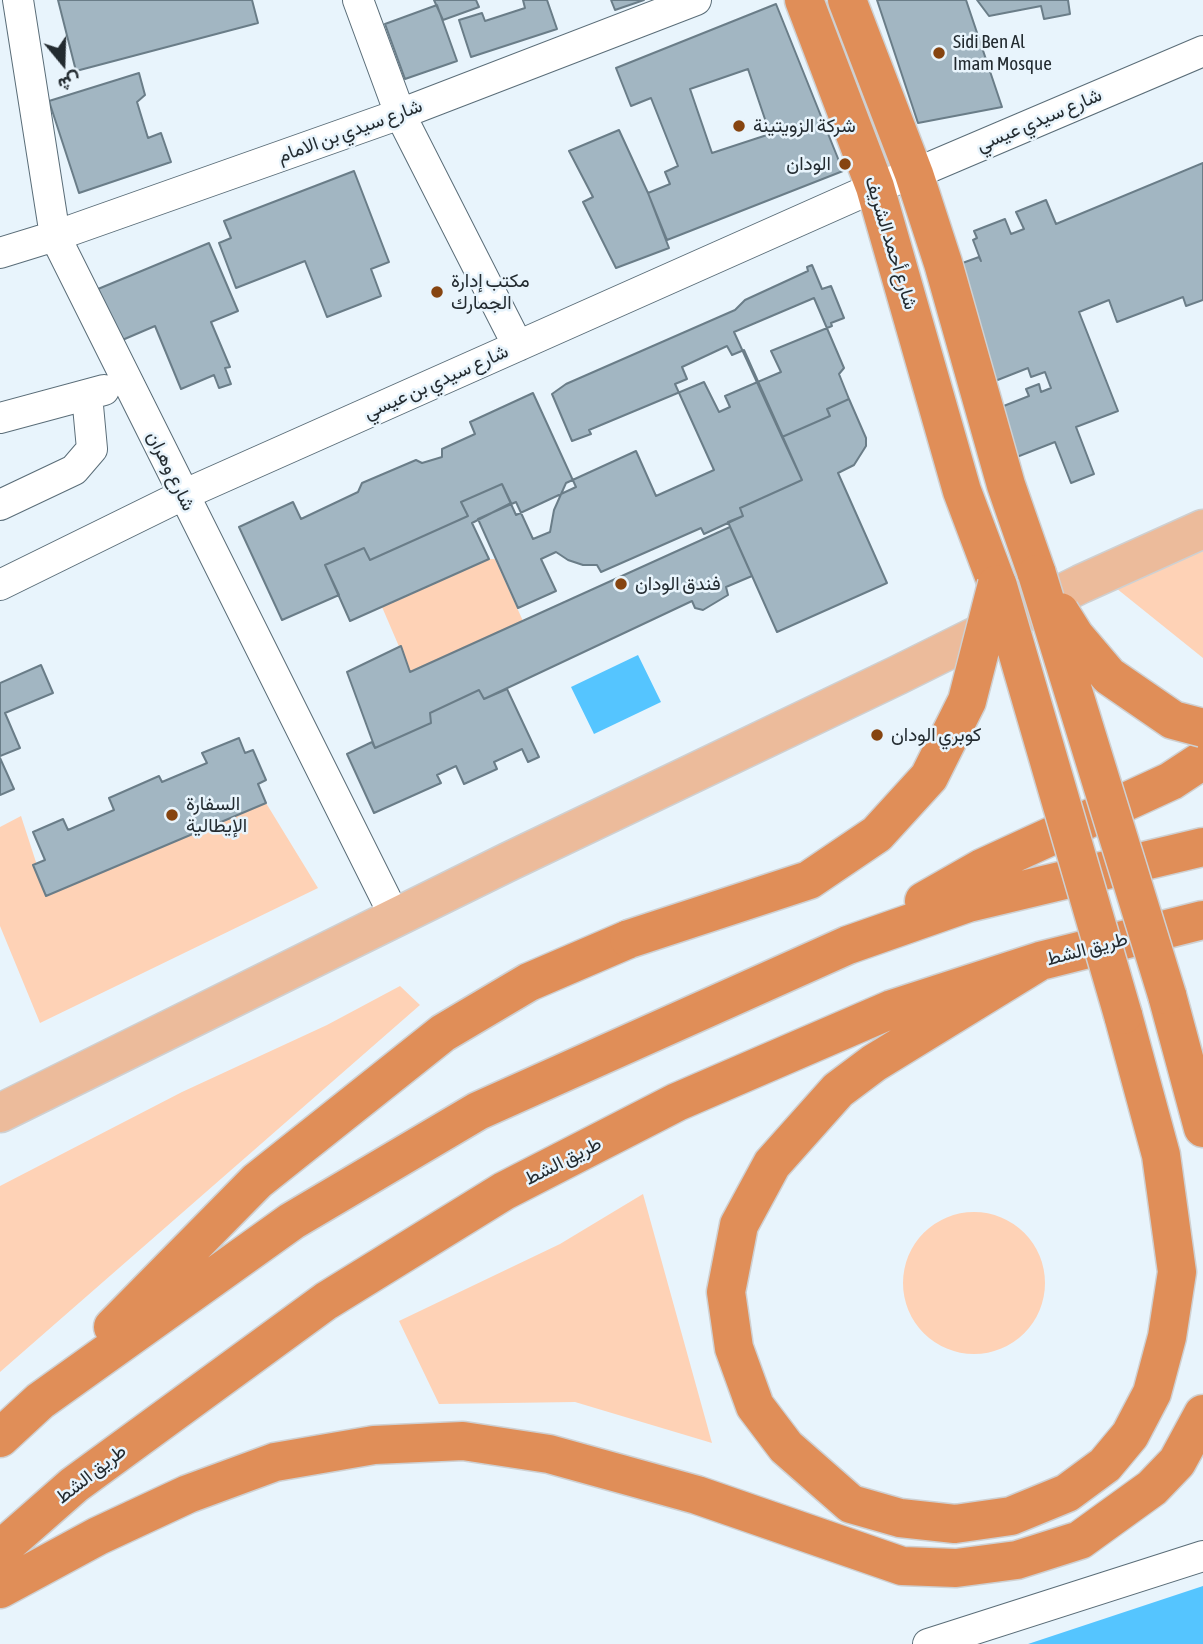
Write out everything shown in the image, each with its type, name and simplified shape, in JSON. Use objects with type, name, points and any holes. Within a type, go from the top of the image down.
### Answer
[{"type":"highway","name":"شارع أحمد الشريف","points":[[804,0],[875,187],[962,491],[997,584],[1123,1015],[1161,1155],[1177,1272],[1167,1337],[1152,1393],[1130,1435],[1105,1465],[1067,1493],[1011,1516],[955,1524],[900,1518],[851,1504],[786,1447],[755,1406],[734,1348],[726,1292],[739,1225],[772,1164],[838,1090],[874,1063],[1040,961]]},
{"type":"highway","points":[[847,0],[914,174],[943,263],[1006,485],[1037,574],[1167,995],[1203,1128]]},
{"type":"highway","points":[[1037,574],[1075,636],[1109,676],[1173,720],[1203,728]]},
{"type":"highway","points":[[0,1438],[40,1401],[257,1181],[443,1034],[529,982],[629,939],[809,880],[877,834],[929,777],[967,701],[997,584]]},
{"type":"highway","points":[[848,945],[982,868],[1171,781],[1203,760]]},
{"type":"highway","points":[[40,1401],[292,1221],[478,1111],[848,945],[968,903],[1203,847]]},
{"type":"highway","name":"طريق الشط","points":[[0,1550],[74,1485],[326,1301],[504,1191],[677,1102],[892,1009],[1040,961],[1203,920]]},
{"type":"highway","points":[[0,1589],[98,1536],[188,1494],[275,1462],[386,1444],[463,1441],[549,1454],[696,1495],[902,1566],[956,1568],[1017,1560],[1080,1539],[1152,1488],[1177,1462],[1203,1414]]},
{"type":"main road","points":[[0,1114],[533,850],[1082,584],[1203,529]]},
{"type":"street","name":"شارع وهران","points":[[18,0],[55,236],[396,919]]},
{"type":"street","points":[[358,0],[400,114],[518,346]]},
{"type":"street","name":"شارع سيدي بن الامام","points":[[0,253],[400,114],[696,0]]},
{"type":"street","name":"شارع سيدي عيسي","points":[[875,187],[914,174],[1203,51]]},
{"type":"street","name":"شارع سيدي بن عيسي","points":[[0,585],[183,495],[875,187]]},
{"type":"street","points":[[0,418],[128,383]]},
{"type":"street","points":[[0,505],[74,470],[92,449],[87,395]]},
{"type":"street","points":[[928,1644],[1203,1556]]},
{"type":"shaded area","points":[[1203,542],[1203,658],[1106,580]]},
{"type":"shaded area","points":[[489,559],[495,559],[523,621],[410,672],[382,607]]},
{"type":"shaded area","points":[[266,803],[318,888],[40,1023],[0,926],[0,827],[21,816],[47,896]]},
{"type":"shaded area","points":[[400,986],[420,1005],[0,1372],[0,1186],[182,1092],[327,1025]]},
{"type":"shaded area","points":[[643,1194],[712,1443],[575,1402],[439,1404],[399,1321],[560,1244]]},
{"type":"shaded area","points":[[974,1212],[1001,1218],[1024,1233],[1039,1256],[1045,1283],[1039,1310],[1024,1333],[1001,1348],[974,1354],[947,1348],[924,1333],[909,1310],[903,1283],[909,1256],[924,1233],[947,1218]]},
{"type":"water","points":[[638,655],[661,702],[594,734],[571,687]]},
{"type":"water","points":[[1203,1586],[1203,1644],[1028,1644]]},
{"type":"building","points":[[58,0],[252,0],[258,23],[76,71]]},
{"type":"building","points":[[434,0],[476,0],[479,7],[443,20]]},
{"type":"building","points":[[523,0],[547,0],[557,29],[471,57],[459,20],[482,13],[485,21],[525,8]]},
{"type":"building","points":[[611,0],[644,0],[615,10]]},
{"type":"building","name":"Sidi Ben Al Imam Mosque","points":[[877,0],[966,0],[1002,107],[918,123]]},
{"type":"building","points":[[977,0],[1068,0],[1070,14],[1044,19],[1041,6],[989,16]]},
{"type":"building","points":[[776,4],[843,171],[667,240],[648,193],[670,184],[665,172],[678,166],[651,98],[631,106],[616,68]],"holes":[[[748,69],[770,134],[712,153],[690,89]]]},
{"type":"building","points":[[437,5],[457,61],[405,79],[385,24]]},
{"type":"building","points":[[139,73],[145,95],[137,102],[148,138],[161,133],[171,162],[79,193],[49,101]]},
{"type":"building","points":[[619,130],[648,193],[669,248],[616,268],[583,202],[593,197],[569,151]]},
{"type":"building","points":[[1203,163],[1203,300],[1186,306],[1183,297],[1117,322],[1109,300],[1079,312],[1118,411],[1076,427],[1094,474],[1071,483],[1055,442],[1009,460],[991,411],[1029,396],[1026,389],[1039,384],[1041,392],[1051,388],[1045,372],[1031,377],[1028,368],[995,381],[946,269],[979,257],[981,261],[973,240],[977,238],[974,231],[1005,219],[1011,234],[1024,229],[1016,212],[1046,200],[1056,224]]},
{"type":"building","points":[[354,171],[389,262],[371,269],[381,296],[327,317],[305,261],[236,288],[219,243],[231,238],[224,221]]},
{"type":"building","points":[[209,243],[238,311],[211,322],[230,367],[225,368],[231,384],[219,388],[214,375],[181,389],[155,326],[120,341],[98,289]]},
{"type":"building","points":[[812,265],[822,289],[831,286],[844,318],[831,323],[832,326],[771,351],[781,372],[725,396],[730,407],[719,412],[704,382],[589,430],[591,434],[572,441],[552,394],[566,384],[735,310],[745,300],[808,271],[807,267]]},
{"type":"building","points":[[814,298],[844,368],[839,374],[849,399],[827,409],[830,416],[782,437],[734,332]]},
{"type":"building","points":[[727,346],[732,355],[744,350],[802,480],[740,508],[743,516],[704,534],[701,528],[601,572],[597,565],[583,565],[556,552],[541,559],[556,591],[518,608],[478,519],[516,502],[533,539],[550,532],[554,510],[566,483],[636,451],[656,496],[714,470],[675,384],[687,379],[682,367]]},
{"type":"building","points":[[533,393],[576,487],[516,515],[502,484],[461,502],[468,516],[370,560],[364,548],[325,565],[339,595],[282,620],[239,527],[293,502],[301,519],[358,492],[362,483],[416,460],[422,463],[442,457],[442,449],[475,434],[470,422]]},
{"type":"building","points":[[849,399],[866,438],[866,446],[854,465],[838,473],[887,583],[777,632],[728,522],[743,516],[740,508],[802,480],[782,437],[830,416],[827,409]]},
{"type":"building","points":[[502,484],[511,503],[472,523],[489,559],[350,621],[325,565],[364,548],[370,560],[468,516],[461,502]]},
{"type":"building","points":[[730,527],[752,576],[726,587],[728,595],[703,610],[695,608],[692,601],[484,699],[479,690],[430,713],[431,723],[375,748],[347,672],[401,646],[410,672]]},
{"type":"building","points":[[41,665],[53,693],[5,713],[20,748],[0,756],[0,683]]},
{"type":"building","points":[[507,689],[539,757],[528,762],[522,749],[494,762],[497,769],[464,784],[456,766],[437,775],[441,783],[374,813],[347,754],[372,742],[375,748],[431,723],[430,713],[479,690],[484,699]]},
{"type":"building","name":"السفارة الإيطالية","points":[[239,738],[245,753],[253,750],[266,780],[258,784],[266,803],[46,896],[33,865],[45,860],[33,832],[63,819],[68,830],[114,810],[109,798],[159,776],[162,782],[207,763],[202,753]]},
{"type":"building","points":[[0,758],[14,789],[0,795]]},
{"type":"place","name":"Sidi Ben Al Imam Mosque","points":[[939,53]]},
{"type":"place","name":"شركة الزويتينة","points":[[739,126]]},
{"type":"place","name":"الودان","points":[[845,164]]},
{"type":"place","name":"مكتب إدارة الجمارك","points":[[437,292]]},
{"type":"place","name":"فندق الودان","points":[[621,584]]},
{"type":"place","name":"كوبري الودان","points":[[877,735]]},
{"type":"place","name":"السفارة الإيطالية","points":[[172,815]]}]
